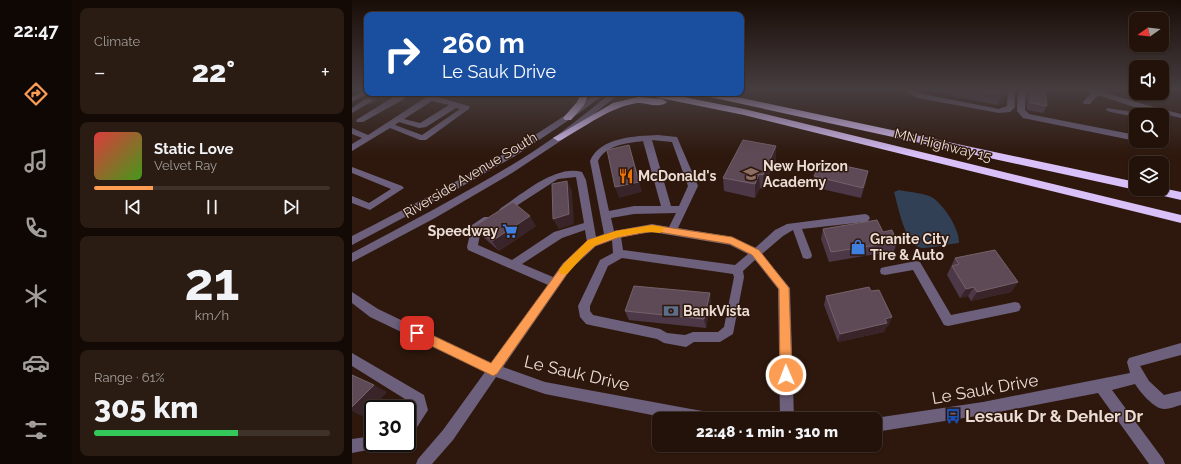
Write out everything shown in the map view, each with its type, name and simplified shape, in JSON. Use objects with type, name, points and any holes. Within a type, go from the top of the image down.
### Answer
[{"type":"highway","points":[[568,118],[574,112]]},
{"type":"highway","points":[[558,138],[604,112]]},
{"type":"highway","points":[[723,112],[776,120]]},
{"type":"highway","name":"MN Highway 15","points":[[737,112],[1181,219]]},
{"type":"highway","name":"MN Highway 15","points":[[794,112],[1129,184]]},
{"type":"highway","points":[[1169,193],[1181,196]]},
{"type":"street","points":[[352,125],[356,119],[371,112]]},
{"type":"street","points":[[352,148],[409,112]]},
{"type":"street","points":[[397,119],[418,126],[423,125],[444,112]]},
{"type":"street","points":[[388,125],[423,138],[461,112]]},
{"type":"street","name":"Riverside Avenue South","points":[[352,241],[476,175],[577,112]]},
{"type":"street","name":"Riverside Avenue South","points":[[352,258],[458,200],[558,138],[592,112]]},
{"type":"street","points":[[1022,112],[1026,116],[1129,137]]},
{"type":"street","points":[[1163,112],[1181,116]]},
{"type":"street","points":[[352,131],[368,138]]},
{"type":"street","points":[[619,255],[605,215],[594,161],[601,149],[610,145],[647,139],[666,137],[674,139],[693,186],[672,231]]},
{"type":"street","points":[[647,139],[667,210]]},
{"type":"street","points":[[352,170],[399,188],[370,206],[354,203]]},
{"type":"street","points":[[555,283],[472,247],[476,228],[555,177],[568,174],[578,174],[581,180],[592,243]]},
{"type":"street","points":[[605,215],[634,210],[682,209]]},
{"type":"street","points":[[737,270],[755,253],[787,228],[865,218]]},
{"type":"street","points":[[513,264],[558,235],[589,225]]},
{"type":"street","points":[[796,226],[807,255]]},
{"type":"street","points":[[423,464],[448,435],[567,266],[592,243],[613,235],[652,228],[732,241],[755,253],[784,288],[787,412]]},
{"type":"street","points":[[622,254],[737,270],[739,277],[729,330],[720,337],[692,337],[686,341],[664,338],[660,334],[613,326],[590,320],[584,313],[584,306],[604,263],[613,257],[622,254]]},
{"type":"street","points":[[885,271],[916,265],[948,321],[1015,307]]},
{"type":"street","name":"Le Sauk Drive","points":[[352,297],[374,313],[493,370],[545,388],[670,412]]},
{"type":"street","points":[[1181,349],[1133,362],[1133,369],[1155,398],[1164,402],[1181,398]]},
{"type":"street","points":[[352,359],[419,400],[421,410],[416,417]]},
{"type":"street","name":"Le Sauk Drive","points":[[882,424],[998,406],[1139,377]]},
{"type":"street","points":[[1101,386],[1158,464]]},
{"type":"street","points":[[352,446],[364,444]]},
{"type":"water","points":[[899,190],[930,196],[937,201],[954,225],[959,238],[959,243],[927,248],[916,246],[911,241],[900,215],[894,192]]},
{"type":"building","points":[[743,140],[776,146],[763,175],[759,174],[755,184],[723,178]]},
{"type":"building","name":"McDonald's","points":[[629,145],[639,182],[615,187],[607,150]]},
{"type":"building","points":[[821,161],[868,171],[863,188],[814,176]]},
{"type":"building","points":[[567,181],[569,214],[553,219],[552,184]]},
{"type":"building","points":[[513,202],[530,216],[492,241],[475,226]]},
{"type":"building","points":[[877,220],[883,232],[892,230],[897,242],[831,252],[823,229]]},
{"type":"building","points":[[995,250],[1018,282],[977,292],[974,287],[966,289],[952,266],[959,264],[955,258]]},
{"type":"building","points":[[634,286],[710,293],[704,319],[625,311]]},
{"type":"building","points":[[869,287],[871,291],[879,290],[892,317],[885,319],[887,323],[840,334],[826,296]]},
{"type":"building","points":[[352,375],[374,385],[352,407]]},
{"type":"slow traffic","points":[[564,271],[567,266],[592,243],[616,234],[652,228],[660,229]]},
{"type":"place","name":"New Horizon Academy","points":[[751,174]]},
{"type":"place","name":"McDonald's","points":[[626,176]]},
{"type":"place","name":"Speedway","points":[[510,231]]},
{"type":"place","name":"Granite City Tire & Auto","points":[[858,247]]},
{"type":"place","name":"BankVista","points":[[671,311]]},
{"type":"place","name":"Lesauk Dr & Dehler Dr","points":[[953,416]]},
{"type":"route","points":[[417,333],[493,370],[567,266],[592,243],[616,234],[652,228],[732,241],[755,253],[784,288],[786,375]]}]
